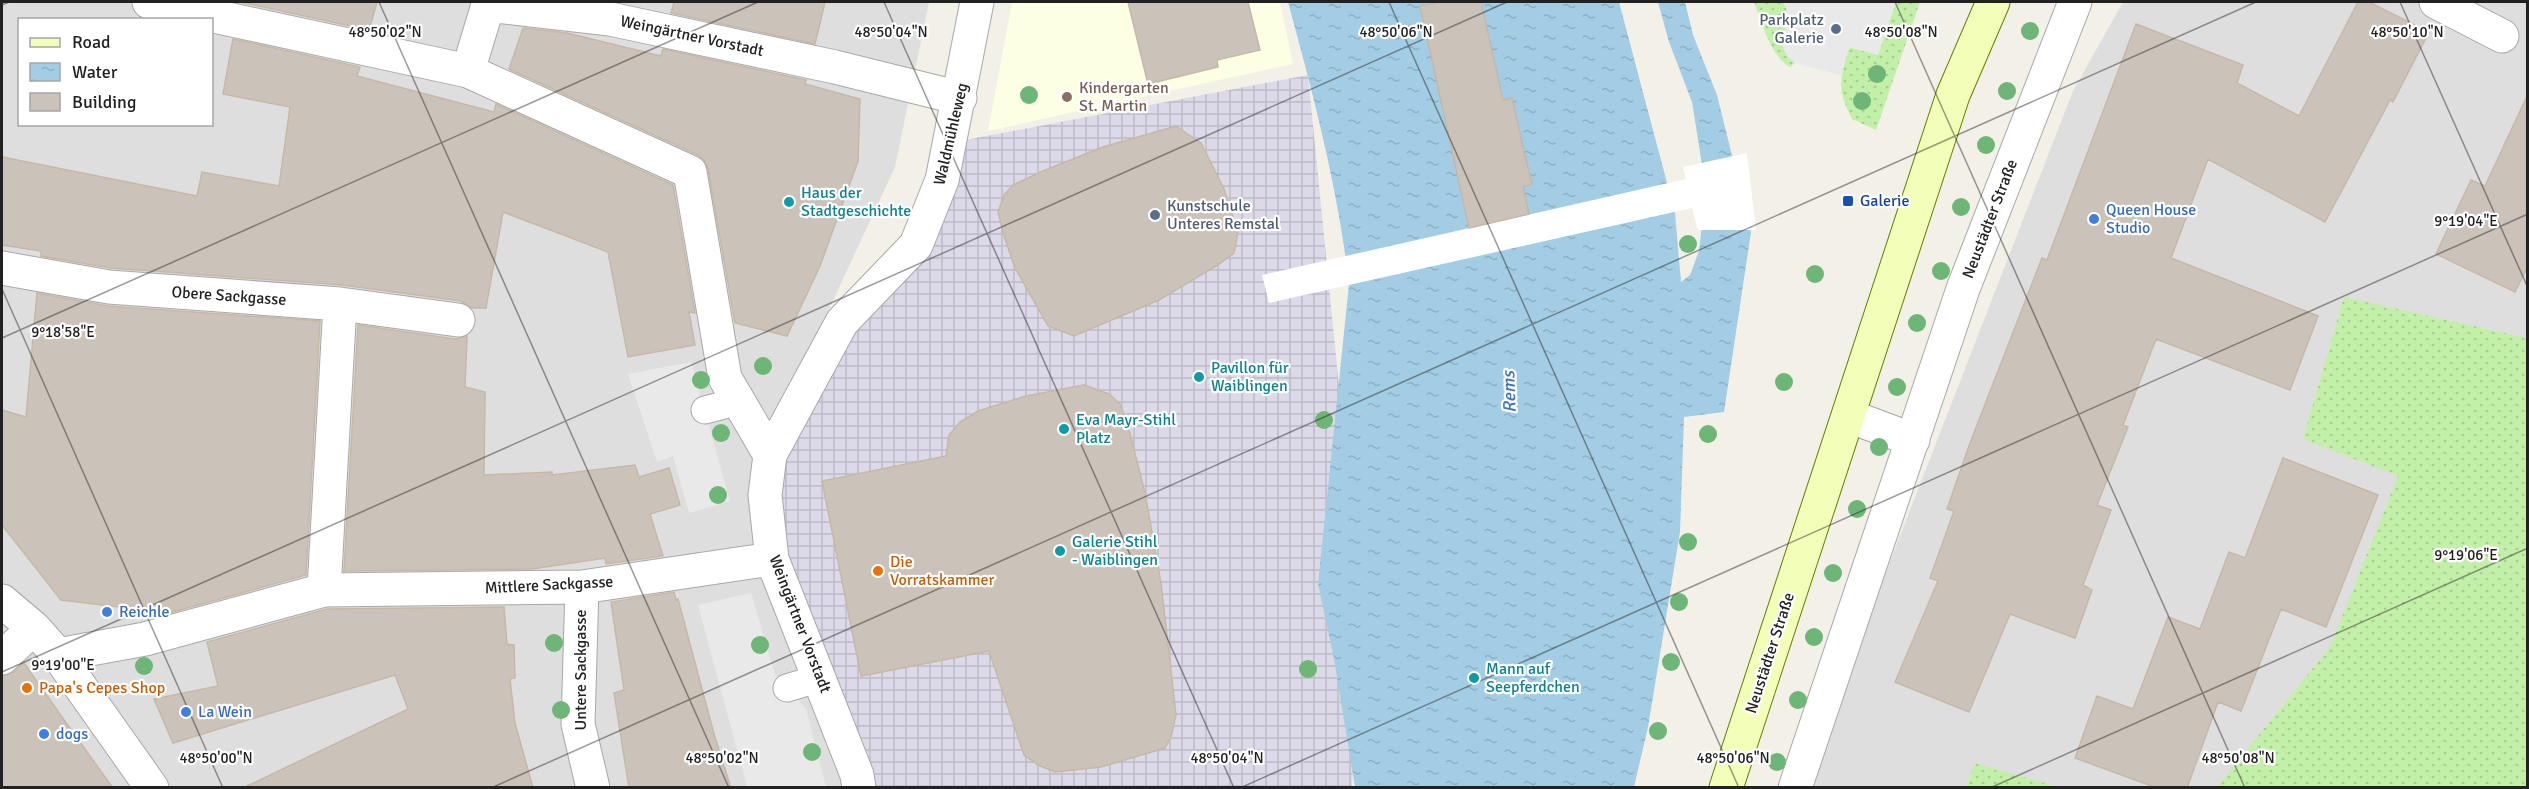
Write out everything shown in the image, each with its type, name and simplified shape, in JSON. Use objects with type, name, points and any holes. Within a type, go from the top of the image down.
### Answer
[{"type":"street","points":[[149,2],[468,70],[690,172],[725,378],[770,455]]},
{"type":"street","name":"Waldmühleweg","points":[[798,403],[842,322],[916,245],[942,180],[960,98],[977,2]]},
{"type":"street","name":"Neustädter Straße","points":[[1726,788],[1953,96],[1993,2]]},
{"type":"street","name":"Neustädter Straße","points":[[1795,788],[1963,289],[2075,2]]},
{"type":"street","points":[[2436,2],[2502,36]]},
{"type":"street","name":"Weingärtner Vorstadt","points":[[468,70],[489,5],[610,19],[834,67],[960,98]]},
{"type":"street","name":"Obere Sackgasse","points":[[2,268],[109,288],[340,304],[458,320]]},
{"type":"street","points":[[324,590],[340,304]]},
{"type":"street","name":"Weingärtner Vorstadt","points":[[798,403],[770,455],[765,495],[772,559],[857,775],[859,788]]},
{"type":"street","points":[[1849,416],[1913,440]]},
{"type":"street","name":"Mittlere Sackgasse","points":[[58,655],[145,639],[324,590],[582,587],[772,559]]},
{"type":"street","name":"Untere Sackgasse","points":[[582,587],[578,724],[593,788]]},
{"type":"street","points":[[2,601],[34,628],[58,655],[152,788]]},
{"type":"street","points":[[2,658],[34,628]]},
{"type":"lane","points":[[705,410],[739,401]]},
{"type":"lane","points":[[787,688],[820,678]]},
{"type":"shaded area","points":[[2,2],[929,2],[895,167],[798,376],[859,787],[2,788]]},
{"type":"shaded area","name":"Kindergarten St. Martin","points":[[1012,2],[1280,2],[1293,64],[988,131]]},
{"type":"shaded area","name":"Parkplatz Galerie","points":[[1783,2],[1896,2],[1878,55],[1849,47],[1841,75],[1795,63],[1787,56],[1783,47],[1787,10]]},
{"type":"shaded area","points":[[2123,2],[2527,2],[2527,787],[1802,788],[2073,91]]},
{"type":"shaded area","name":"Eva Mayr-Stihl Platz","points":[[1308,75],[1361,608],[1352,787],[859,787],[765,495],[842,322],[916,245],[950,143]]},
{"type":"shaded area","points":[[691,362],[730,501],[689,513],[673,456],[657,462],[628,374]]},
{"type":"shaded area","points":[[751,593],[775,674],[806,709],[826,787],[747,787],[698,605]]},
{"type":"green space","points":[[1754,2],[1783,2],[1787,10],[1783,47],[1795,63],[1790,67],[1783,62],[1772,47]]},
{"type":"green space","points":[[1896,2],[1920,2],[1876,130],[1852,119],[1842,91],[1842,76],[1849,47],[1878,55]]},
{"type":"green space","points":[[2344,297],[2527,338],[2527,787],[2217,787],[2330,647],[2398,476],[2303,439]]},
{"type":"green space","points":[[1975,763],[2058,787],[1966,787]]},
{"type":"water","name":"Rems","points":[[1288,2],[1619,2],[1675,213],[1681,282],[1690,275],[1699,251],[1706,190],[1692,102],[1669,42],[1658,2],[1685,2],[1693,35],[1717,95],[1751,232],[1724,412],[1684,417],[1680,532],[1648,727],[1634,787],[1355,787],[1334,659],[1318,584],[1349,284],[1331,177]]},
{"type":"pier","points":[[1747,153],[1756,230],[1698,230],[1692,208],[1269,303],[1262,275],[1686,179],[1683,167]]},
{"type":"building","points":[[240,2],[377,2],[369,30]]},
{"type":"building","points":[[674,2],[825,2],[815,44],[671,13]]},
{"type":"building","name":"Kindergarten St. Martin","points":[[1128,2],[1248,2],[1260,50],[1217,60],[1218,67],[1148,84]]},
{"type":"building","points":[[1443,2],[1481,2],[1503,100],[1512,98],[1532,184],[1523,187],[1529,214],[1469,228],[1420,6]]},
{"type":"building","points":[[2358,2],[2369,2],[2429,32],[2393,102],[2390,100],[2325,222],[2208,159],[2171,258],[2318,316],[2290,390],[2156,339],[2123,425],[2128,427],[2097,505],[2111,510],[2083,585],[2092,590],[2075,638],[2010,614],[1969,712],[1895,682],[1938,581],[1930,578],[1954,511],[1947,509],[1970,443],[2042,258],[2047,260],[2136,24],[2243,65],[2237,83],[2299,116]]},
{"type":"building","points":[[523,28],[567,33],[661,56],[663,49],[806,80],[805,84],[860,99],[858,161],[820,266],[787,336],[735,323],[708,169],[704,160],[698,155],[509,69]]},
{"type":"building","points":[[233,39],[360,67],[357,76],[494,112],[496,104],[673,185],[695,313],[689,312],[695,345],[628,357],[608,252],[503,212],[486,308],[472,308],[461,301],[342,285],[111,268],[41,256],[41,251],[2,245],[2,157],[197,196],[202,172],[279,186],[290,107],[223,94]]},
{"type":"building","points":[[2528,94],[2528,266],[2515,292],[2436,254],[2471,180],[2485,186]]},
{"type":"building","points":[[1176,126],[1201,143],[1224,189],[1238,232],[1234,253],[1159,300],[1074,336],[1048,326],[1015,268],[1005,239],[998,212],[1004,195],[1013,185],[1043,171],[1103,147]]},
{"type":"building","points":[[37,293],[108,306],[320,321],[306,575],[169,613],[61,600],[2,525],[2,410],[26,417]]},
{"type":"building","points":[[358,325],[455,339],[467,336],[465,387],[485,392],[484,475],[552,472],[552,475],[635,465],[639,477],[669,468],[680,505],[650,514],[663,556],[606,564],[605,558],[532,569],[344,571]]},
{"type":"building","name":"Galerie Stihl - Waiblingen","points":[[1084,385],[1109,394],[1120,404],[1127,422],[1145,493],[1161,583],[1176,715],[1171,737],[1165,748],[1101,767],[1055,772],[1038,765],[1024,755],[989,651],[861,676],[822,481],[946,456],[949,435],[960,422],[978,411],[1026,396]]},
{"type":"building","points":[[2283,458],[2378,495],[2326,627],[2281,609],[2241,711],[2218,702],[2187,788],[2157,788],[2075,758],[2097,696],[2133,709],[2168,617],[2200,629],[2229,552],[2245,558]]},
{"type":"building","points":[[674,592],[676,600],[678,599],[731,788],[629,788],[614,693],[624,690],[611,602]]},
{"type":"building","points":[[504,607],[507,644],[514,645],[515,678],[510,679],[515,723],[533,788],[243,788],[408,709],[395,675],[173,743],[154,699],[218,686],[207,642],[327,609]]},
{"type":"building","points":[[24,663],[113,788],[2,788],[2,676],[14,672]]},
{"type":"place","name":"Parkplatz Galerie","points":[[1836,29]]},
{"type":"place","name":"Kindergarten St. Martin","points":[[1067,97]]},
{"type":"place","name":"Galerie","points":[[1848,201]]},
{"type":"place","name":"Haus der Stadtgeschichte","points":[[789,202]]},
{"type":"place","name":"Kunstschule Unteres Remstal","points":[[1155,215]]},
{"type":"place","name":"Queen House Studio","points":[[2094,219]]},
{"type":"place","name":"Pavillon für Waiblingen","points":[[1199,377]]},
{"type":"place","name":"Eva Mayr-Stihl Platz","points":[[1064,429]]},
{"type":"place","name":"Galerie Stihl - Waiblingen","points":[[1060,551]]},
{"type":"place","name":"Die Vorratskammer","points":[[878,571]]},
{"type":"place","name":"Reichle","points":[[107,612]]},
{"type":"place","name":"Mann auf Seepferdchen","points":[[1474,678]]},
{"type":"place","name":"Papa's Cepes Shop","points":[[27,688]]},
{"type":"place","name":"La Wein","points":[[186,712]]},
{"type":"place","name":"dogs","points":[[44,734]]}]
